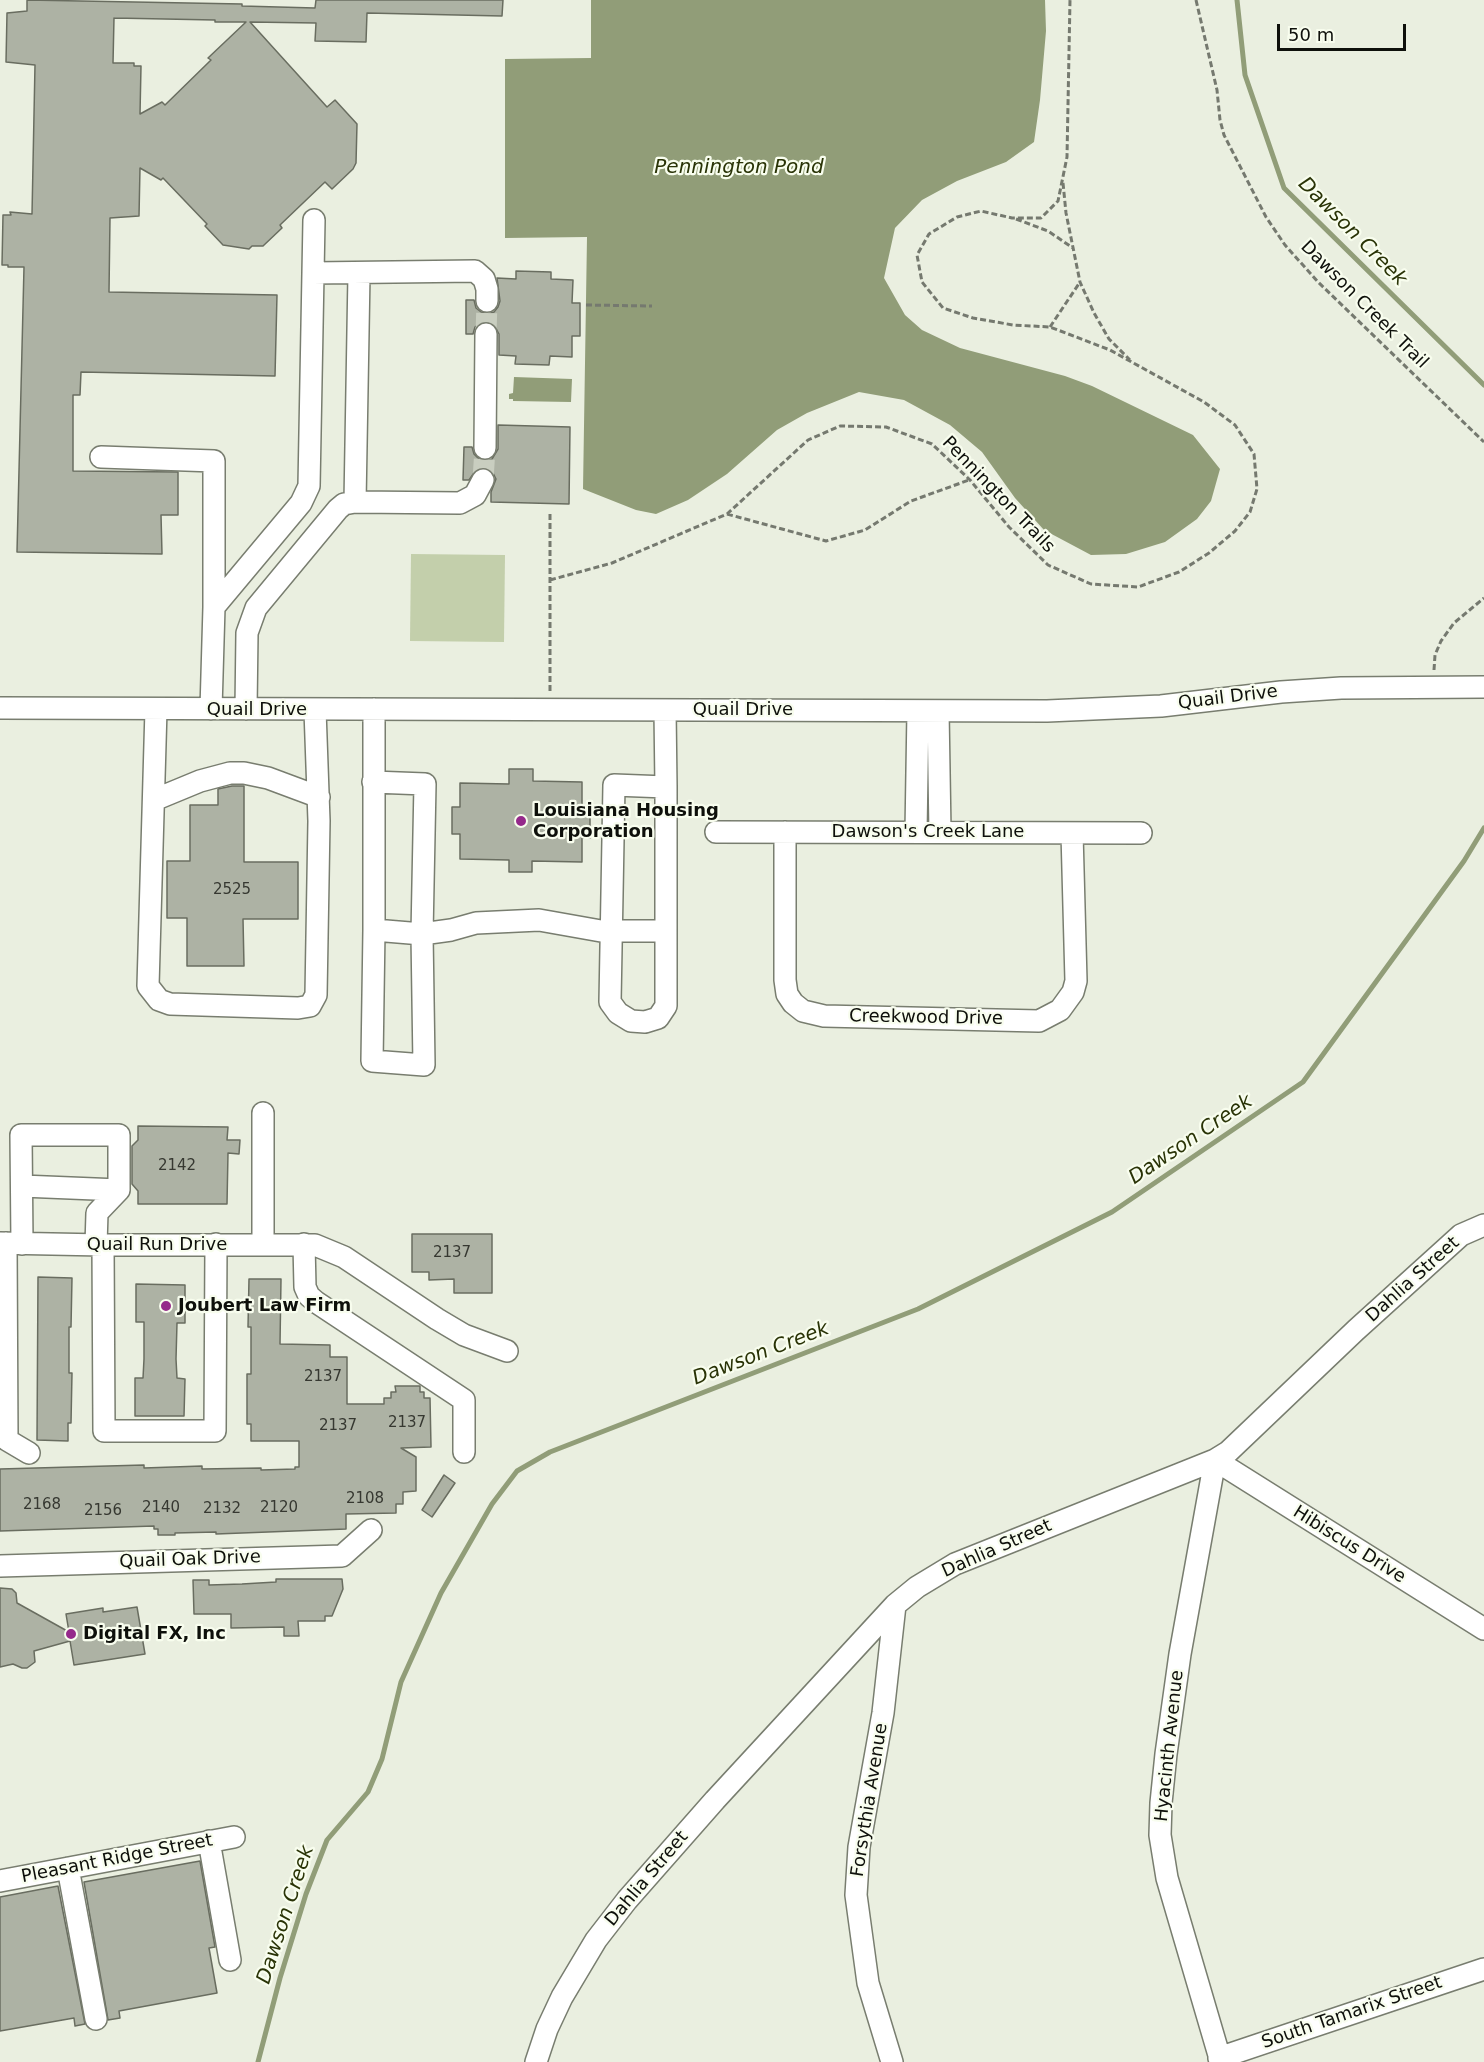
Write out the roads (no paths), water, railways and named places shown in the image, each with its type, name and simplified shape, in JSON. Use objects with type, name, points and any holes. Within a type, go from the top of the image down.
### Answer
[{"type":"street","points":[[214,607],[306,494],[309,486],[314,220]]},
{"type":"street","points":[[313,273],[475,271],[484,279],[487,301]]},
{"type":"street","points":[[355,502],[359,274]]},
{"type":"street","points":[[485,448],[486,334]]},
{"type":"street","points":[[101,457],[214,461],[211,709]]},
{"type":"street","points":[[246,709],[247,633],[256,608],[332,515],[344,504],[355,502],[460,503],[475,495],[483,480]]},
{"type":"street","name":"Quail Drive","points":[[0,708],[928,711],[1127,708],[1341,688],[1480,687]]},
{"type":"street","points":[[156,709],[148,986],[159,1000],[170,1004],[298,1008],[310,1006],[316,995],[319,797],[315,710]]},
{"type":"street","points":[[373,783],[425,784],[422,934],[424,1065],[372,1061],[374,930],[373,783],[374,709]]},
{"type":"street","points":[[665,710],[666,787],[666,1006],[658,1018],[645,1022],[631,1021],[618,1013],[610,1002],[614,785],[666,787]]},
{"type":"street","points":[[916,832],[928,711]]},
{"type":"street","points":[[928,711],[940,832]]},
{"type":"street","points":[[154,800],[200,781],[230,773],[244,773],[268,778],[319,797]]},
{"type":"street","name":"Dawson's Creek Lane","points":[[716,832],[1141,833]]},
{"type":"street","name":"Creekwood Drive","points":[[784,832],[785,980],[787,994],[803,1011],[824,1016],[1039,1021],[1060,1010],[1073,992],[1076,981],[1072,833]]},
{"type":"street","points":[[374,930],[422,934],[477,923],[539,920],[611,931],[666,932]]},
{"type":"street","points":[[263,1113],[263,1244]]},
{"type":"street","points":[[29,1453],[7,1440],[9,1243],[22,1186],[21,1135],[119,1135],[119,1190],[98,1213],[104,1431],[216,1431],[216,1244]]},
{"type":"street","points":[[22,1186],[119,1190]]},
{"type":"street","name":"Dahlia Street","points":[[536,2062],[547,2029],[562,1997],[608,1924],[715,1800],[896,1605],[917,1587],[955,1564],[1215,1460],[1228,1452],[1356,1330],[1461,1235],[1484,1225]]},
{"type":"street","name":"Quail Run Drive","points":[[9,1243],[310,1245]]},
{"type":"street","points":[[464,1452],[464,1400],[316,1302],[305,1287],[310,1245],[344,1257],[437,1320],[464,1335],[507,1351]]},
{"type":"street","name":"Hibiscus Drive","points":[[1215,1460],[1484,1629]]},
{"type":"street","name":"Hyacinth Avenue","points":[[1215,1460],[1177,1676],[1161,1803],[1160,1835],[1167,1878],[1220,2060]]},
{"type":"street","name":"Quail Oak Drive","points":[[0,1566],[342,1556],[371,1530]]},
{"type":"street","name":"Forsythia Avenue","points":[[892,2062],[868,1983],[856,1895],[859,1847],[884,1713],[896,1605]]},
{"type":"street","name":"Pleasant Ridge Street","points":[[0,1881],[234,1837]]},
{"type":"street","points":[[209,1841],[230,1960]]},
{"type":"street","points":[[68,1868],[96,2019]]},
{"type":"street","name":"South Tamarix Street","points":[[1220,2060],[1484,1969]]},
{"type":"water","name":"Pennington Pond","points":[[591,0],[1045,0],[1046,31],[1034,142],[1006,162],[957,181],[922,200],[895,228],[884,278],[905,315],[922,330],[960,348],[1065,376],[1092,386],[1193,435],[1220,469],[1211,501],[1197,519],[1165,542],[1126,554],[1091,555],[1044,530],[1015,498],[982,452],[950,425],[904,400],[859,392],[807,413],[777,430],[727,474],[688,500],[656,514],[636,510],[583,489],[587,237],[505,238],[505,59],[591,58]]},
{"type":"water","points":[[514,377],[572,379],[571,402],[513,401],[509,399],[509,394],[513,393]]},
{"type":"waterway","name":"Dawson Creek","points":[[1237,0],[1245,75],[1284,188],[1484,385]]},
{"type":"waterway","name":"Dawson Creek","points":[[258,2062],[280,1978],[306,1894],[327,1840],[368,1792],[382,1759],[401,1682],[441,1593],[492,1504],[517,1471],[550,1452],[918,1309],[1112,1212],[1303,1082],[1464,861],[1484,828]]},
{"type":"tunnel","points":[[486,334],[487,301]]},
{"type":"tunnel","points":[[483,480],[485,448]]},
{"type":"place","name":"Louisiana Housing Corporation","points":[[521,821]]},
{"type":"place","name":"Joubert Law Firm","points":[[166,1306]]},
{"type":"place","name":"Digital FX, Inc","points":[[71,1634]]}]
